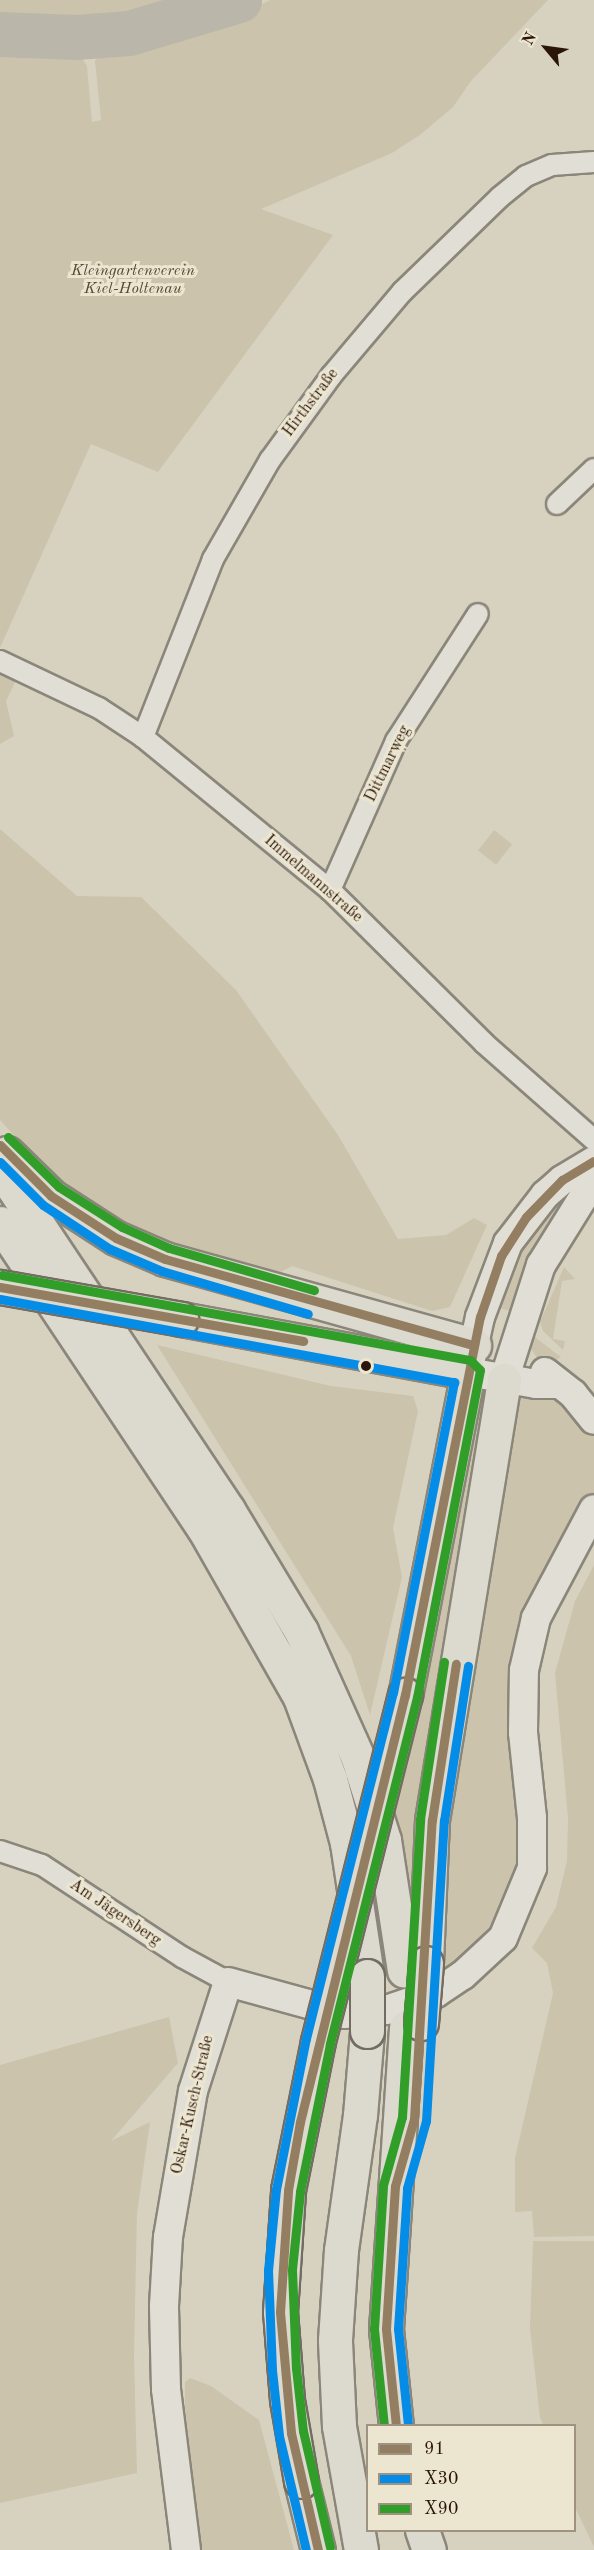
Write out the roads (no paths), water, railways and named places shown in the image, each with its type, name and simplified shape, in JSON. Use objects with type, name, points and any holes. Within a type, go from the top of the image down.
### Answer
[{"type":"highway","points":[[0,1145],[51,1196],[116,1238],[165,1259],[471,1358]]},
{"type":"highway","points":[[0,1168],[228,1510],[305,1640],[358,1758],[384,1840],[415,1967]]},
{"type":"highway","points":[[0,1223],[203,1527],[300,1697],[330,1779],[347,1843],[367,1976],[367,2031],[360,2115],[340,2250],[335,2340],[339,2426],[361,2550]]},
{"type":"highway","points":[[0,1287],[181,1319],[471,1358]]},
{"type":"highway","points":[[318,2550],[301,2481],[287,2400],[280,2312],[288,2190],[318,2041],[405,1695],[471,1358]]},
{"type":"highway","points":[[396,2424],[387,2329],[394,2186],[414,2025],[415,1967],[432,1821],[507,1367]]},
{"type":"highway","points":[[423,2532],[429,2550]]},
{"type":"street","name":"Hirthstraße","points":[[143,737],[213,559],[270,460],[322,388],[402,292],[500,197],[539,170],[590,161]]},
{"type":"street","points":[[557,504],[594,469]]},
{"type":"street","name":"Dittmarweg","points":[[330,890],[396,741],[478,615]]},
{"type":"street","name":"Immelmannstraße","points":[[0,661],[99,708],[143,737],[330,890],[484,1043],[594,1140]]},
{"type":"street","points":[[594,1161],[567,1176],[545,1195],[508,1243],[494,1271],[471,1358],[558,1384],[573,1394],[594,1420]]},
{"type":"street","points":[[507,1367],[541,1265],[594,1180]]},
{"type":"street","points":[[228,1982],[276,1998],[344,2014],[386,2010],[436,1993],[463,1975],[503,1938],[531,1869],[532,1818],[523,1732],[524,1670],[536,1618],[594,1509]]},
{"type":"street","name":"Am Jägersberg","points":[[0,1851],[42,1865],[182,1957],[228,1982]]},
{"type":"street","name":"Oskar-Kusch-Straße","points":[[186,2550],[166,2389],[164,2306],[168,2237],[193,2091],[228,1982]]},
{"type":"park label","name":"Kleingartenverein Kiel-Holtenau","points":[[133,280]]}]
